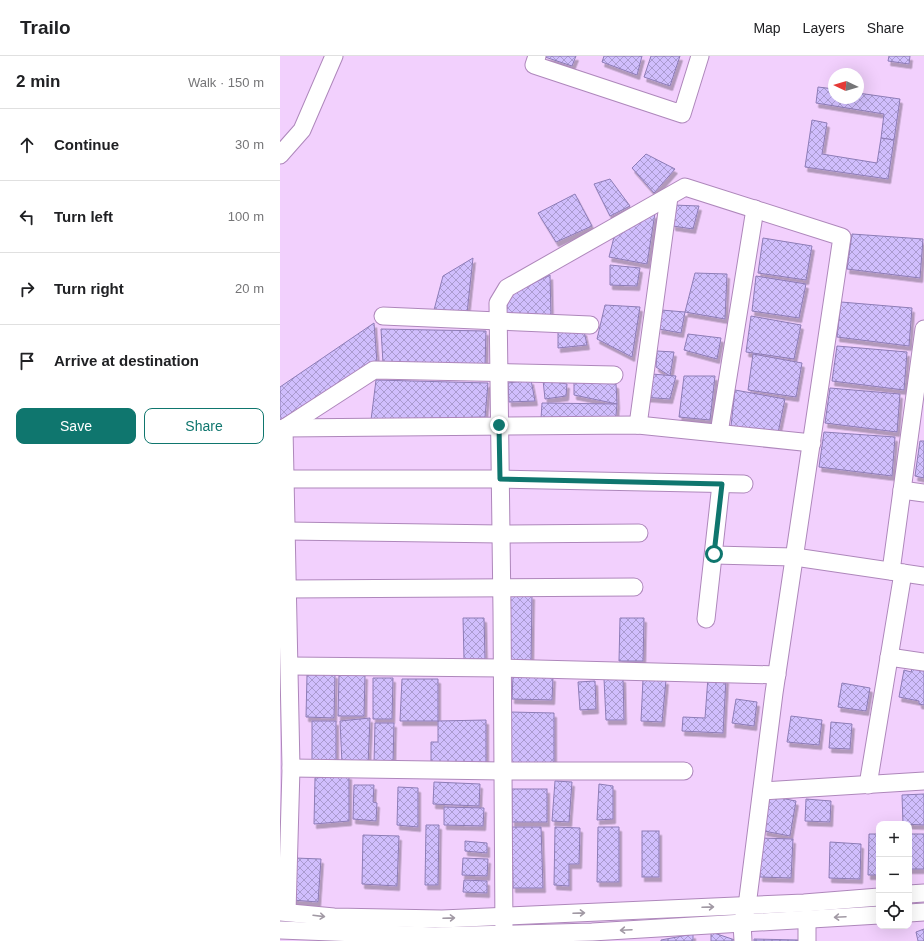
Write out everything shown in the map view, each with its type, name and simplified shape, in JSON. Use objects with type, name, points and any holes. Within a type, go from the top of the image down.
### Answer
[{"type":"street","points":[[280,155],[302,130],[334,56]]},
{"type":"street","points":[[536,56],[534,65],[682,114],[700,56]]},
{"type":"street","points":[[504,934],[503,668],[498,303],[507,288],[685,187],[842,237],[777,675],[746,906],[742,923],[743,941]]},
{"type":"street","points":[[638,425],[669,196]]},
{"type":"street","points":[[719,433],[755,209]]},
{"type":"street","points":[[383,316],[590,325]]},
{"type":"street","points":[[868,784],[889,656],[897,572],[902,490],[924,329]]},
{"type":"street","points":[[282,430],[374,370],[614,374]]},
{"type":"street","points":[[282,430],[499,425],[638,425],[812,443]]},
{"type":"street","points":[[282,430],[286,479],[292,768],[284,912],[334,917],[442,918],[746,906],[876,897]]},
{"type":"street","points":[[286,479],[500,479],[744,484]]},
{"type":"street","points":[[706,620],[722,484]]},
{"type":"street","points":[[902,490],[924,493]]},
{"type":"street","points":[[287,531],[501,534],[639,533]]},
{"type":"street","points":[[714,554],[795,557],[924,576]]},
{"type":"street","points":[[288,589],[634,587]]},
{"type":"street","points":[[889,656],[924,662]]},
{"type":"street","points":[[290,666],[503,668],[777,675]]},
{"type":"street","points":[[292,768],[503,771],[684,771]]},
{"type":"street","points":[[762,791],[924,781]]},
{"type":"street","points":[[912,894],[924,893]]},
{"type":"street","points":[[912,913],[924,912]]},
{"type":"street","points":[[531,915],[532,937]]},
{"type":"street","points":[[280,930],[314,936],[428,938],[504,934],[532,937],[647,935],[702,933],[742,923],[876,915]]},
{"type":"street","points":[[807,919],[808,941]]},
{"type":"building","points":[[545,56],[576,56],[572,66]]},
{"type":"building","points":[[604,56],[642,56],[637,75],[602,62]]},
{"type":"building","points":[[651,56],[680,56],[670,86],[644,77]]},
{"type":"building","points":[[889,56],[910,56],[909,64],[888,61]]},
{"type":"building","points":[[818,87],[828,88],[828,104],[864,104],[864,94],[900,99],[894,140],[881,138],[884,114],[816,103]]},
{"type":"building","points":[[812,120],[827,123],[822,154],[877,163],[881,138],[894,140],[888,179],[805,167]]},
{"type":"building","points":[[646,154],[675,169],[654,193],[632,168]]},
{"type":"building","points":[[610,179],[630,206],[610,216],[594,184]]},
{"type":"building","points":[[575,194],[592,226],[556,242],[538,213]]},
{"type":"building","points":[[673,205],[699,206],[693,229],[673,226]]},
{"type":"building","points":[[655,213],[647,264],[609,257],[614,237]]},
{"type":"building","points":[[852,234],[923,239],[920,278],[847,269]]},
{"type":"building","points":[[763,238],[812,246],[806,280],[758,273]]},
{"type":"building","points":[[473,258],[467,313],[434,310],[443,276]]},
{"type":"building","points":[[610,265],[640,268],[637,286],[610,285]]},
{"type":"building","points":[[695,273],[727,274],[725,319],[685,312]]},
{"type":"building","points":[[550,275],[551,317],[506,316],[508,296]]},
{"type":"building","points":[[756,276],[806,284],[799,318],[752,311]]},
{"type":"building","points":[[841,302],[912,308],[909,346],[837,337]]},
{"type":"building","points":[[605,305],[640,307],[632,357],[597,339]]},
{"type":"building","points":[[661,310],[685,312],[681,333],[659,329]]},
{"type":"building","points":[[751,316],[801,325],[794,359],[746,352]]},
{"type":"building","points":[[374,323],[377,363],[280,420],[280,387]]},
{"type":"building","points":[[381,329],[486,331],[485,365],[383,363]]},
{"type":"building","points":[[558,330],[584,331],[587,345],[558,348]]},
{"type":"building","points":[[688,334],[721,338],[717,359],[684,350]]},
{"type":"building","points":[[837,346],[907,352],[904,390],[832,381]]},
{"type":"building","points":[[657,351],[674,352],[670,376],[656,367]]},
{"type":"building","points":[[753,354],[802,363],[796,397],[748,390]]},
{"type":"building","points":[[652,374],[676,376],[670,399],[642,397]]},
{"type":"building","points":[[684,376],[715,376],[710,420],[679,417]]},
{"type":"building","points":[[376,380],[488,383],[485,417],[371,420]]},
{"type":"building","points":[[531,380],[535,401],[509,402],[508,383]]},
{"type":"building","points":[[543,380],[567,384],[566,396],[545,399]]},
{"type":"building","points":[[574,381],[616,384],[617,404],[574,395]]},
{"type":"building","points":[[830,388],[900,394],[897,432],[825,423]]},
{"type":"building","points":[[735,390],[785,399],[778,433],[731,426]]},
{"type":"building","points":[[542,403],[617,404],[615,425],[541,419]]},
{"type":"building","points":[[824,432],[895,437],[892,476],[819,467]]},
{"type":"building","points":[[920,441],[924,441],[924,478],[915,476]]},
{"type":"building","points":[[508,595],[532,595],[531,662],[506,661]]},
{"type":"building","points":[[463,618],[484,618],[485,659],[464,659]]},
{"type":"building","points":[[620,618],[644,618],[643,661],[619,661]]},
{"type":"building","points":[[912,669],[924,671],[924,705],[919,704],[919,701],[899,697],[904,670],[911,672]]},
{"type":"building","points":[[335,674],[334,718],[306,717],[307,675]]},
{"type":"building","points":[[339,675],[365,675],[364,716],[338,716]]},
{"type":"building","points":[[513,676],[553,677],[552,700],[512,699]]},
{"type":"building","points":[[708,677],[726,679],[723,733],[682,731],[683,717],[705,718]]},
{"type":"building","points":[[373,678],[393,678],[392,719],[373,719]]},
{"type":"building","points":[[623,678],[624,720],[606,720],[604,679]]},
{"type":"building","points":[[402,679],[438,679],[438,721],[400,721]]},
{"type":"building","points":[[643,679],[666,680],[662,722],[641,721]]},
{"type":"building","points":[[595,681],[596,709],[580,710],[578,682]]},
{"type":"building","points":[[842,683],[870,688],[866,711],[838,707]]},
{"type":"building","points":[[736,699],[757,702],[754,726],[732,723]]},
{"type":"building","points":[[510,712],[554,713],[554,765],[510,765]]},
{"type":"building","points":[[791,716],[822,720],[819,745],[787,742]]},
{"type":"building","points":[[370,718],[368,765],[342,764],[340,721]]},
{"type":"building","points":[[486,720],[486,764],[431,765],[431,742],[438,742],[438,721]]},
{"type":"building","points":[[312,721],[336,721],[336,766],[312,766]]},
{"type":"building","points":[[831,722],[852,724],[850,749],[829,748]]},
{"type":"building","points":[[375,723],[394,723],[393,763],[374,763]]},
{"type":"building","points":[[349,775],[349,821],[314,824],[315,778]]},
{"type":"building","points":[[555,781],[572,782],[569,822],[552,821]]},
{"type":"building","points":[[434,782],[480,784],[479,806],[433,804]]},
{"type":"building","points":[[599,784],[613,786],[613,819],[597,820]]},
{"type":"building","points":[[354,785],[374,785],[373,802],[377,803],[376,821],[353,819]]},
{"type":"building","points":[[398,787],[418,788],[418,827],[397,825]]},
{"type":"building","points":[[512,789],[547,789],[547,822],[512,822]]},
{"type":"building","points":[[924,794],[924,825],[912,824],[912,821],[903,821],[902,795]]},
{"type":"building","points":[[770,796],[796,801],[790,836],[764,831]]},
{"type":"building","points":[[806,799],[831,801],[830,822],[805,821]]},
{"type":"building","points":[[444,807],[484,808],[483,826],[444,825]]},
{"type":"building","points":[[426,825],[439,825],[438,885],[425,885]]},
{"type":"building","points":[[512,827],[541,827],[543,888],[513,888]]},
{"type":"building","points":[[555,827],[580,828],[579,864],[569,864],[569,886],[554,885]]},
{"type":"building","points":[[598,827],[619,827],[619,882],[597,882]]},
{"type":"building","points":[[642,831],[659,831],[659,877],[642,877]]},
{"type":"building","points":[[869,834],[876,834],[876,875],[868,875]]},
{"type":"building","points":[[912,834],[924,834],[924,869],[912,869]]},
{"type":"building","points":[[363,835],[399,836],[397,886],[362,884]]},
{"type":"building","points":[[761,838],[793,839],[791,878],[760,877]]},
{"type":"building","points":[[465,841],[487,843],[487,853],[465,851]]},
{"type":"building","points":[[830,842],[861,844],[860,879],[829,878]]},
{"type":"building","points":[[295,858],[321,859],[318,902],[292,900]]},
{"type":"building","points":[[463,858],[488,859],[487,876],[462,875]]},
{"type":"building","points":[[464,880],[487,881],[487,893],[463,892]]},
{"type":"building","points":[[924,929],[924,941],[918,941],[916,932]]},
{"type":"building","points":[[711,932],[735,940],[735,941],[711,941]]},
{"type":"building","points":[[693,934],[693,941],[661,941],[661,940]]},
{"type":"building","points":[[754,939],[798,940],[798,941],[754,941]]},
{"type":"route","points":[[499,425],[500,479],[722,484],[714,554]]}]
